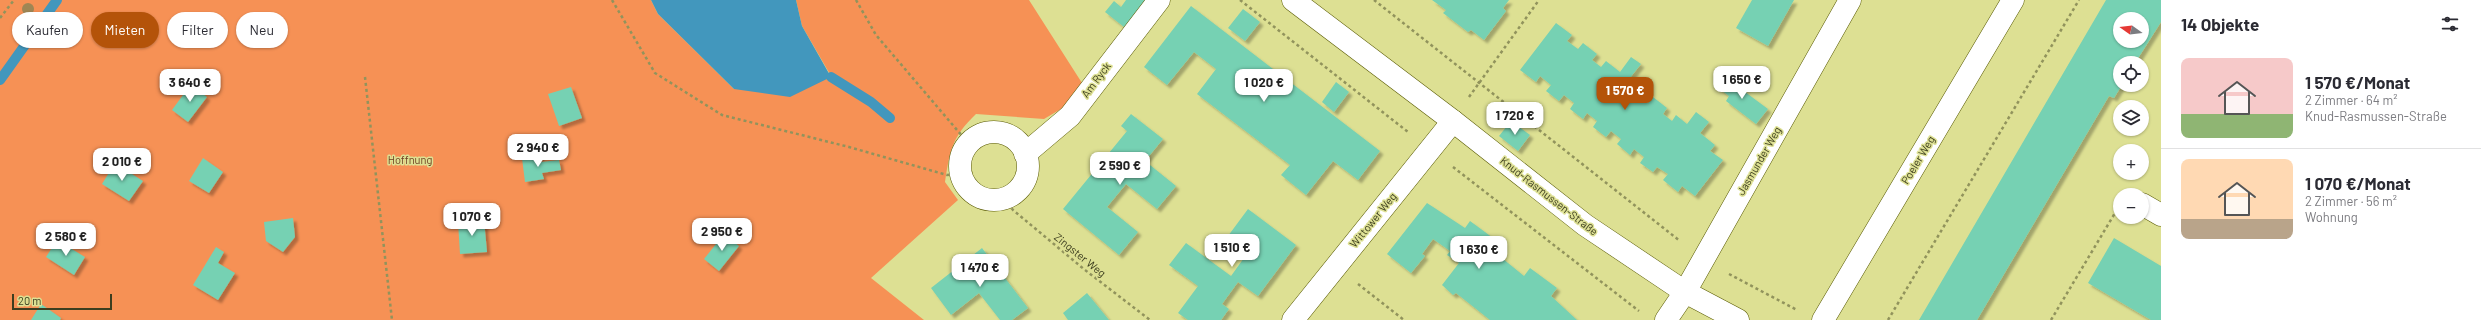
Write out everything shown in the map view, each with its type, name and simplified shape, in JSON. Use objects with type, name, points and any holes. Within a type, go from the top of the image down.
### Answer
[{"type":"street","name":"Am Ryck","points":[[1026,154],[1070,116],[1160,0]]},
{"type":"street","name":"Knud-Rasmussen-Straße","points":[[1293,0],[1453,121],[1585,225],[1685,292],[1738,320]]},
{"type":"street","name":"Jasmunder Weg","points":[[1666,320],[1685,292],[1850,0]]},
{"type":"street","name":"Poeler Weg","points":[[1823,320],[2013,0]]},
{"type":"street","name":"Wittower Weg","points":[[1293,320],[1453,121]]},
{"type":"street","points":[[993,132],[1005,134],[1015,139],[1026,154],[1028,170],[1025,182],[1018,191],[1004,198],[988,200],[978,196],[970,190],[961,174],[961,159],[969,144],[982,134],[993,132]]},
{"type":"street","points":[[2149,208],[2161,215]]},
{"type":"path","points":[[0,18],[14,0]]},
{"type":"path","points":[[612,0],[654,73],[722,115],[849,147],[947,175],[961,174]]},
{"type":"path","points":[[856,0],[876,35],[969,144]]},
{"type":"path","points":[[1374,0],[1479,81],[1703,260],[1801,312]]},
{"type":"path","points":[[1453,121],[1479,81],[1539,0]]},
{"type":"path","points":[[1888,320],[2079,0]]},
{"type":"path","points":[[365,77],[392,320]]},
{"type":"path","name":"Zingster Weg","points":[[1004,198],[1013,210],[1085,270],[1150,320]]},
{"type":"path","points":[[2051,320],[2113,216]]},
{"type":"path","points":[[1336,267],[1404,320]]},
{"type":"green space","name":"Hoffnung","points":[[0,0],[651,0],[658,14],[734,89],[831,76],[802,26],[796,0],[1029,0],[1082,83],[1066,106],[1044,119],[976,114],[957,137],[951,152],[945,182],[958,200],[871,278],[924,320],[0,320]]},
{"type":"water","points":[[651,0],[796,0],[802,26],[831,77],[790,97],[734,89],[658,14]]},
{"type":"building","points":[[1126,0],[1152,0],[1140,7],[1124,27],[1105,12],[1114,1],[1121,7]]},
{"type":"building","points":[[1432,0],[1509,0],[1503,8],[1506,11],[1484,40],[1471,30],[1468,32],[1443,13],[1446,10]]},
{"type":"building","points":[[1752,0],[1794,0],[1768,46],[1736,28]]},
{"type":"building","points":[[2106,0],[2161,0],[2161,22],[2149,41],[2149,12],[2113,12],[2113,48],[2145,48],[2139,56],[2113,56],[2113,92],[2118,92],[2114,98],[2109,96],[1977,320],[1919,320]]},
{"type":"building","points":[[1191,6],[1380,151],[1358,180],[1333,161],[1306,195],[1281,175],[1290,165],[1197,94],[1216,69],[1194,52],[1167,85],[1144,67]]},
{"type":"building","points":[[1243,9],[1260,22],[1245,41],[1228,28]]},
{"type":"building","points":[[1556,23],[1572,35],[1567,41],[1578,49],[1583,43],[1597,54],[1592,60],[1601,67],[1606,61],[1620,72],[1631,57],[1641,64],[1629,79],[1644,90],[1639,96],[1648,103],[1653,97],[1667,108],[1663,114],[1672,121],[1676,115],[1687,124],[1696,112],[1709,122],[1700,133],[1715,145],[1710,151],[1723,160],[1695,196],[1682,186],[1678,192],[1663,180],[1668,174],[1657,167],[1653,172],[1640,163],[1644,157],[1634,149],[1630,155],[1617,144],[1621,139],[1611,131],[1606,137],[1593,127],[1597,121],[1587,113],[1583,119],[1570,109],[1574,103],[1564,95],[1559,101],[1546,91],[1551,85],[1540,76],[1536,82],[1520,70]]},
{"type":"building","points":[[1728,74],[1739,82],[1737,86],[1768,109],[1756,124],[1726,101],[1729,96],[1717,87]]},
{"type":"building","points":[[1336,82],[1349,92],[1334,112],[1322,102]]},
{"type":"building","points":[[191,84],[207,97],[188,122],[172,110]]},
{"type":"building","points":[[571,87],[582,118],[559,126],[548,94]]},
{"type":"building","points":[[1131,114],[1163,139],[1145,161],[1176,186],[1157,209],[1126,184],[1107,207],[1138,232],[1119,255],[1063,209],[1127,131],[1121,126]]},
{"type":"building","points":[[1511,121],[1530,135],[1518,151],[1499,136]]},
{"type":"building","points":[[540,155],[541,162],[559,160],[561,170],[542,173],[544,179],[525,182],[522,158]]},
{"type":"building","points":[[203,158],[223,172],[209,193],[189,181]]},
{"type":"building","points":[[115,163],[143,181],[129,201],[102,184]]},
{"type":"building","points":[[1427,203],[1465,228],[1470,221],[1498,242],[1492,250],[1524,276],[1530,268],[1557,288],[1551,296],[1577,320],[1490,320],[1456,293],[1453,295],[1442,285],[1459,263],[1447,255],[1450,251],[1433,239],[1422,254],[1425,256],[1411,273],[1387,254]]},
{"type":"building","points":[[1248,209],[1296,245],[1258,296],[1238,282],[1222,304],[1229,309],[1221,320],[1188,320],[1178,313],[1198,286],[1169,265],[1186,243],[1231,276],[1249,251],[1228,236]]},
{"type":"building","points":[[293,218],[295,237],[283,252],[266,241],[264,222]]},
{"type":"building","points":[[484,220],[487,252],[460,254],[458,222]]},
{"type":"building","points":[[724,234],[739,246],[719,271],[704,259]]},
{"type":"building","points":[[2114,238],[2161,266],[2161,320],[2151,320],[2088,283]]},
{"type":"building","points":[[57,240],[85,257],[74,275],[46,257]]},
{"type":"building","points":[[216,247],[224,252],[218,263],[235,273],[218,300],[193,285]]},
{"type":"building","points":[[982,248],[1028,308],[1012,320],[1000,320],[979,293],[951,315],[931,288]]},
{"type":"building","points":[[1087,293],[1109,320],[1068,320],[1063,313]]},
{"type":"building","points":[[41,304],[61,318],[60,320],[31,320]]},
{"type":"waterway","points":[[0,80],[57,0]]},
{"type":"waterway","points":[[831,77],[871,102],[890,118]]}]
